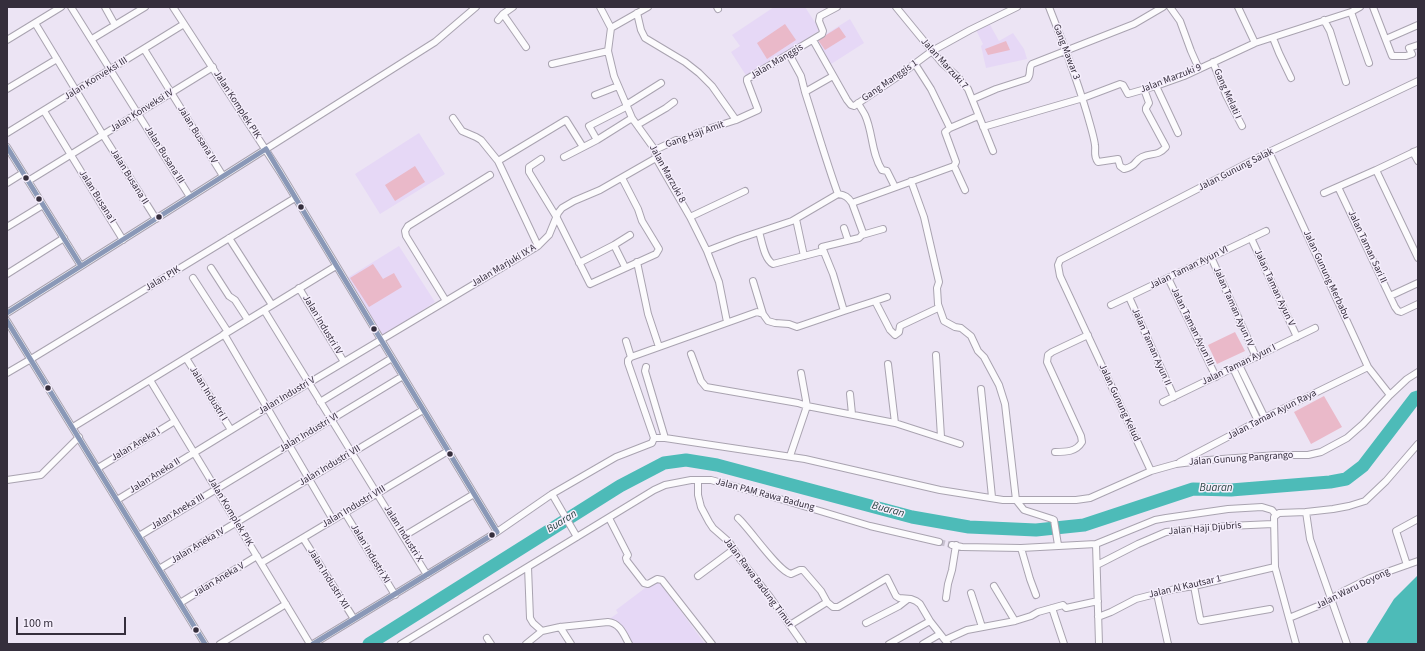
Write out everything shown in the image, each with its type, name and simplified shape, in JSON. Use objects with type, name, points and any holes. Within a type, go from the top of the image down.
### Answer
[{"type":"street","points":[[7,40],[61,7]]},
{"type":"street","name":"Jalan Busana III","points":[[71,7],[190,197]]},
{"type":"street","points":[[105,7],[115,25]]},
{"type":"street","points":[[92,39],[144,7]]},
{"type":"street","name":"Jalan Komplek PIK","points":[[173,7],[280,172],[497,532]]},
{"type":"street","points":[[7,313],[434,43],[476,7]]},
{"type":"street","points":[[498,20],[502,14],[513,7]]},
{"type":"street","points":[[600,7],[611,28],[648,7]]},
{"type":"street","points":[[632,7],[636,13],[645,38],[686,62],[699,73],[712,86],[736,120]]},
{"type":"street","name":"Jalan Manggis","points":[[736,120],[759,110],[747,81],[748,79],[823,33],[819,21],[820,16],[837,7]]},
{"type":"street","name":"Gang Mawar 3","points":[[1049,7],[1083,98],[1093,136],[1096,160],[1102,162],[1118,159],[1120,166],[1124,169],[1132,167],[1142,157],[1156,154],[1166,147],[1146,110],[1149,103],[1144,89]]},
{"type":"street","points":[[973,99],[996,89],[1027,79],[1030,76],[1031,64],[1134,24],[1163,7]]},
{"type":"street","points":[[1170,7],[1180,21],[1199,68]]},
{"type":"street","points":[[1238,7],[1255,43]]},
{"type":"street","name":"Jalan Marzuki 9","points":[[983,127],[1083,98],[1120,84],[1123,85],[1128,94],[1156,86],[1255,43],[1351,12],[1360,7]]},
{"type":"street","points":[[1373,7],[1392,56],[1406,56],[1412,54],[1409,48],[1418,45]]},
{"type":"street","name":"Jalan Marzuki 7","points":[[898,8],[942,63],[963,81],[973,99],[978,116],[993,151]]},
{"type":"street","name":"Gang Manggis 1","points":[[833,76],[848,102],[852,106],[932,51],[1014,8]]},
{"type":"street","points":[[1351,12],[1369,63]]},
{"type":"street","points":[[502,14],[526,47]]},
{"type":"street","points":[[1324,20],[1330,31],[1346,82]]},
{"type":"street","name":"Jalan Busana II","points":[[35,23],[102,135],[156,219]]},
{"type":"street","name":"Jalan Konveksi III","points":[[7,133],[184,24]]},
{"type":"street","points":[[1386,39],[1418,25]]},
{"type":"street","name":"Jalan Marzuki 8","points":[[611,28],[608,51],[614,76],[632,118],[655,150],[656,158],[690,216],[707,251],[719,282],[727,322]]},
{"type":"street","points":[[1273,38],[1291,78]]},
{"type":"street","points":[[806,92],[833,76],[813,40]]},
{"type":"street","name":"Jalan Busana IV","points":[[144,49],[223,176]]},
{"type":"street","points":[[552,64],[608,51]]},
{"type":"street","points":[[789,54],[801,76],[824,154],[838,194]]},
{"type":"street","points":[[7,89],[57,59]]},
{"type":"street","name":"Gang Melati I","points":[[1213,62],[1226,95],[1242,126]]},
{"type":"street","points":[[915,64],[931,89],[950,128]]},
{"type":"street","name":"Jalan Konveksi IV","points":[[28,181],[213,67]]},
{"type":"street","name":"Jalan Gunung Salak","points":[[1058,264],[1060,260],[1269,152],[1418,81]]},
{"type":"street","points":[[597,140],[590,125],[626,106],[661,83]]},
{"type":"street","points":[[595,94],[618,86]]},
{"type":"street","points":[[1156,86],[1178,133]]},
{"type":"street","points":[[637,125],[674,102]]},
{"type":"street","points":[[858,103],[865,115],[875,157],[882,170],[886,170],[888,172],[895,187]]},
{"type":"street","points":[[44,111],[71,154]]},
{"type":"street","points":[[966,190],[954,166],[956,162],[945,133],[950,128],[978,116]]},
{"type":"street","points":[[453,118],[462,131],[481,140],[498,162],[538,246]]},
{"type":"street","points":[[564,157],[597,140],[632,118]]},
{"type":"street","points":[[498,162],[566,120],[583,147]]},
{"type":"street","name":"Gang Haji Amit","points":[[655,150],[676,140],[690,138],[699,132],[736,120]]},
{"type":"street","points":[[7,147],[81,266]]},
{"type":"street","points":[[1324,193],[1416,151],[1418,161]]},
{"type":"street","name":"Jalan Gunung Merbabu","points":[[1269,152],[1368,367],[1390,395]]},
{"type":"street","name":"Jalan Busana I","points":[[71,154],[123,240]]},
{"type":"street","name":"Jalan Marjuki IX A","points":[[381,340],[538,246],[549,235],[558,213],[562,208],[622,178],[656,158]]},
{"type":"street","points":[[541,159],[529,167],[529,172],[557,218],[590,284],[659,252],[659,249],[642,221],[638,209],[622,178]]},
{"type":"street","points":[[852,203],[954,166]]},
{"type":"street","points":[[1376,170],[1418,258]]},
{"type":"street","points":[[7,183],[23,173]]},
{"type":"street","points":[[446,301],[406,236],[406,231],[408,226],[490,175]]},
{"type":"street","points":[[911,181],[924,217],[939,282],[937,288],[938,308],[944,321],[955,327],[961,328],[971,336],[978,351],[984,357],[999,385],[1005,404],[1016,500],[1024,510],[1052,519],[1055,523],[1058,545]]},
{"type":"street","name":"Jalan Taman Sari II","points":[[1338,187],[1395,307],[1401,312],[1418,304]]},
{"type":"street","points":[[690,216],[745,191]]},
{"type":"street","points":[[707,251],[796,219],[838,194],[848,197],[852,203],[863,232],[862,235]]},
{"type":"street","name":"Jalan PIK","points":[[7,373],[295,198]]},
{"type":"street","points":[[7,226],[43,205]]},
{"type":"street","points":[[796,219],[804,256]]},
{"type":"street","points":[[844,228],[848,240]]},
{"type":"street","points":[[844,311],[833,274],[822,249],[823,246],[859,238],[862,235],[883,229]]},
{"type":"street","name":"Jalan Taman Ayun VI","points":[[1111,305],[1266,231]]},
{"type":"street","points":[[760,232],[768,259],[773,264],[823,251]]},
{"type":"street","points":[[579,263],[630,235]]},
{"type":"street","points":[[7,274],[64,238]]},
{"type":"street","points":[[229,238],[272,305]]},
{"type":"street","name":"Jalan Taman Ayun V","points":[[1251,238],[1297,337]]},
{"type":"street","points":[[614,245],[625,267]]},
{"type":"street","name":"Jalan Taman Ayun IV","points":[[1211,258],[1256,357]]},
{"type":"street","points":[[637,262],[648,314],[659,347]]},
{"type":"street","name":"Jalan Gunung Kelud","points":[[1058,264],[1060,276],[1151,471]]},
{"type":"street","points":[[73,427],[336,266]]},
{"type":"street","points":[[211,268],[229,296],[235,300],[248,320]]},
{"type":"street","points":[[193,278],[226,333],[267,408],[334,520]]},
{"type":"street","name":"Jalan Taman Ayun III","points":[[1168,278],[1216,377]]},
{"type":"street","points":[[753,281],[763,314],[768,321],[789,324],[797,327],[887,297]]},
{"type":"street","points":[[1390,296],[1418,283]]},
{"type":"street","name":"Jalan Industri IV","points":[[299,288],[344,362]]},
{"type":"street","name":"Jalan Taman Ayun II","points":[[1128,297],[1174,397]]},
{"type":"street","points":[[875,301],[886,324],[893,334],[899,332],[900,326],[938,308]]},
{"type":"street","name":"Jalan Industri X","points":[[264,310],[428,575]]},
{"type":"street","points":[[313,644],[428,575],[616,457],[652,443],[654,438],[628,363],[628,360],[631,357],[757,312],[763,314]]},
{"type":"street","points":[[8,322],[205,644]]},
{"type":"street","name":"Jalan Taman Ayun I","points":[[1163,402],[1315,328]]},
{"type":"street","points":[[1055,452],[1073,451],[1079,448],[1082,442],[1080,432],[1047,362],[1048,355],[1088,335]]},
{"type":"street","name":"Jalan Industri V","points":[[194,452],[381,340]]},
{"type":"street","points":[[626,341],[631,357]]},
{"type":"street","points":[[691,354],[701,381],[706,387],[852,414],[942,437],[960,444]]},
{"type":"street","points":[[936,355],[942,437]]},
{"type":"street","name":"Jalan Industri I","points":[[186,358],[231,430]]},
{"type":"street","points":[[320,402],[392,358]]},
{"type":"street","points":[[888,364],[895,424]]},
{"type":"street","points":[[646,367],[645,370],[666,438]]},
{"type":"street","points":[[1236,367],[1265,418]]},
{"type":"street","points":[[1236,367],[1258,421]]},
{"type":"street","name":"Jalan Taman Ayun Raya","points":[[1176,464],[1258,421],[1368,367]]},
{"type":"street","name":"Jalan Gunung Pangrango","points":[[654,438],[666,438],[790,456],[940,490],[992,498],[1065,501],[1090,498],[1151,471],[1176,464],[1278,455],[1308,456],[1321,452],[1347,438],[1363,424],[1407,379],[1418,372]]},
{"type":"street","points":[[790,456],[807,406],[801,373]]},
{"type":"street","name":"Jalan Industri VI","points":[[216,489],[403,376]]},
{"type":"street","name":"Jalan Komplek PIK","points":[[150,380],[310,644]]},
{"type":"street","points":[[981,389],[992,498]]},
{"type":"street","points":[[850,394],[852,414]]},
{"type":"street","name":"Jalan Industri VII","points":[[236,522],[423,410]]},
{"type":"street","name":"Jalan Aneka I","points":[[98,468],[175,421]]},
{"type":"street","points":[[7,480],[41,475],[79,437]]},
{"type":"street","name":"Jalan Haji Djubris","points":[[1097,565],[1138,544],[1166,532],[1228,526],[1274,519],[1282,513],[1306,512],[1349,506],[1365,501],[1418,444]]},
{"type":"street","name":"Jalan Industri VIII","points":[[261,563],[448,451]]},
{"type":"street","name":"Jalan Aneka II","points":[[117,500],[194,452]]},
{"type":"street","name":"Jalan PAM Rawa Badung","points":[[401,644],[528,567],[576,535],[608,518],[654,490],[691,480],[711,480],[870,526],[939,542]]},
{"type":"street","name":"Jalan Rawa Badung Timur","points":[[698,480],[698,496],[705,516],[712,528],[728,542],[770,597],[803,644]]},
{"type":"street","name":"Jalan Aneka III","points":[[139,536],[216,489]]},
{"type":"street","points":[[404,536],[474,494]]},
{"type":"street","points":[[553,496],[576,535]]},
{"type":"street","points":[[946,598],[952,570],[954,545],[962,547],[1021,548],[1096,544],[1155,520],[1228,509],[1262,507],[1272,510],[1274,519],[1276,567],[1296,644]]},
{"type":"street","points":[[1306,512],[1310,539],[1347,644]]},
{"type":"street","name":"Jalan Industri XI","points":[[345,513],[395,595]]},
{"type":"street","points":[[608,518],[628,555],[626,558],[627,561],[644,583],[648,584],[657,578],[662,580],[712,644]]},
{"type":"street","points":[[738,518],[767,553],[786,572],[791,574],[803,570],[821,591],[827,602],[833,607],[838,607],[887,578],[896,596],[899,598],[916,601],[920,604],[930,621],[946,642],[967,630],[1015,621],[1038,612],[1064,605],[1066,608],[1098,601]]},
{"type":"street","points":[[1407,565],[1396,530],[1418,519]]},
{"type":"street","name":"Jalan Aneka IV","points":[[160,569],[236,522]]},
{"type":"street","name":"Jalan Industri XII","points":[[303,538],[354,619]]},
{"type":"street","points":[[1096,544],[1099,644]]},
{"type":"street","points":[[1021,548],[1036,595]]},
{"type":"street","points":[[698,576],[733,550]]},
{"type":"street","name":"Jalan Aneka V","points":[[180,603],[257,556]]},
{"type":"street","name":"Jalan Waru Doyong","points":[[1289,618],[1323,604],[1344,591],[1370,578],[1418,561]]},
{"type":"street","points":[[528,567],[530,618],[542,632]]},
{"type":"street","name":"Jalan Al Kautsar 1","points":[[1098,617],[1136,599],[1174,589],[1194,586],[1276,567]]},
{"type":"street","points":[[994,586],[1015,621]]},
{"type":"street","points":[[1194,586],[1201,621],[1270,609]]},
{"type":"street","points":[[971,593],[982,627]]},
{"type":"street","points":[[1157,594],[1168,644]]},
{"type":"street","points":[[866,623],[899,606],[908,599]]},
{"type":"street","points":[[790,625],[827,602]]},
{"type":"street","points":[[220,644],[286,604]]},
{"type":"street","points":[[1052,608],[1064,644]]},
{"type":"street","points":[[889,644],[930,621]]},
{"type":"street","points":[[526,644],[542,632],[560,628],[614,622],[629,644]]},
{"type":"street","points":[[560,628],[571,644]]},
{"type":"street","points":[[923,644],[940,634]]},
{"type":"shaded area","points":[[774,7],[805,7],[820,30],[747,77],[731,52],[740,46],[732,35]]},
{"type":"shaded area","points":[[850,19],[864,43],[828,66],[815,41]]},
{"type":"shaded area","points":[[989,23],[999,41],[1013,33],[1024,49],[1027,59],[986,68],[981,46],[983,44],[976,30]]},
{"type":"shaded area","points":[[785,24],[796,40],[767,59],[757,43]]},
{"type":"shaded area","points":[[839,27],[846,37],[825,50],[818,40]]},
{"type":"shaded area","points":[[1006,41],[1010,50],[988,55],[985,49]]},
{"type":"shaded area","points":[[419,133],[445,174],[380,214],[355,174]]},
{"type":"shaded area","points":[[415,166],[425,182],[395,201],[385,185]]},
{"type":"shaded area","points":[[399,246],[435,302],[380,338],[344,280]]},
{"type":"shaded area","points":[[373,264],[383,279],[394,273],[402,287],[369,307],[350,278]]},
{"type":"shaded area","points":[[1235,332],[1245,351],[1217,364],[1208,345]]},
{"type":"shaded area","points":[[1324,396],[1342,427],[1311,444],[1294,412]]},
{"type":"shaded area","points":[[1418,575],[1418,644],[1366,644],[1394,599]]},
{"type":"shaded area","points":[[657,579],[705,644],[627,644],[608,620],[618,613],[616,610]]},
{"type":"waterway","name":"Buaran","points":[[369,644],[620,486],[664,463],[686,460],[717,465],[912,517],[969,527],[1036,530],[1084,525],[1193,489],[1231,490],[1330,482],[1346,479],[1363,466],[1415,398],[1418,397]]},
{"type":"tunnel","points":[[939,542],[952,545]]},
{"type":"transit line","points":[[7,147],[81,266]]},
{"type":"transit line","points":[[266,149],[497,532]]},
{"type":"transit line","points":[[7,313],[266,149]]},
{"type":"transit line","points":[[7,321],[205,644]]},
{"type":"transit line","points":[[313,644],[497,532]]}]
